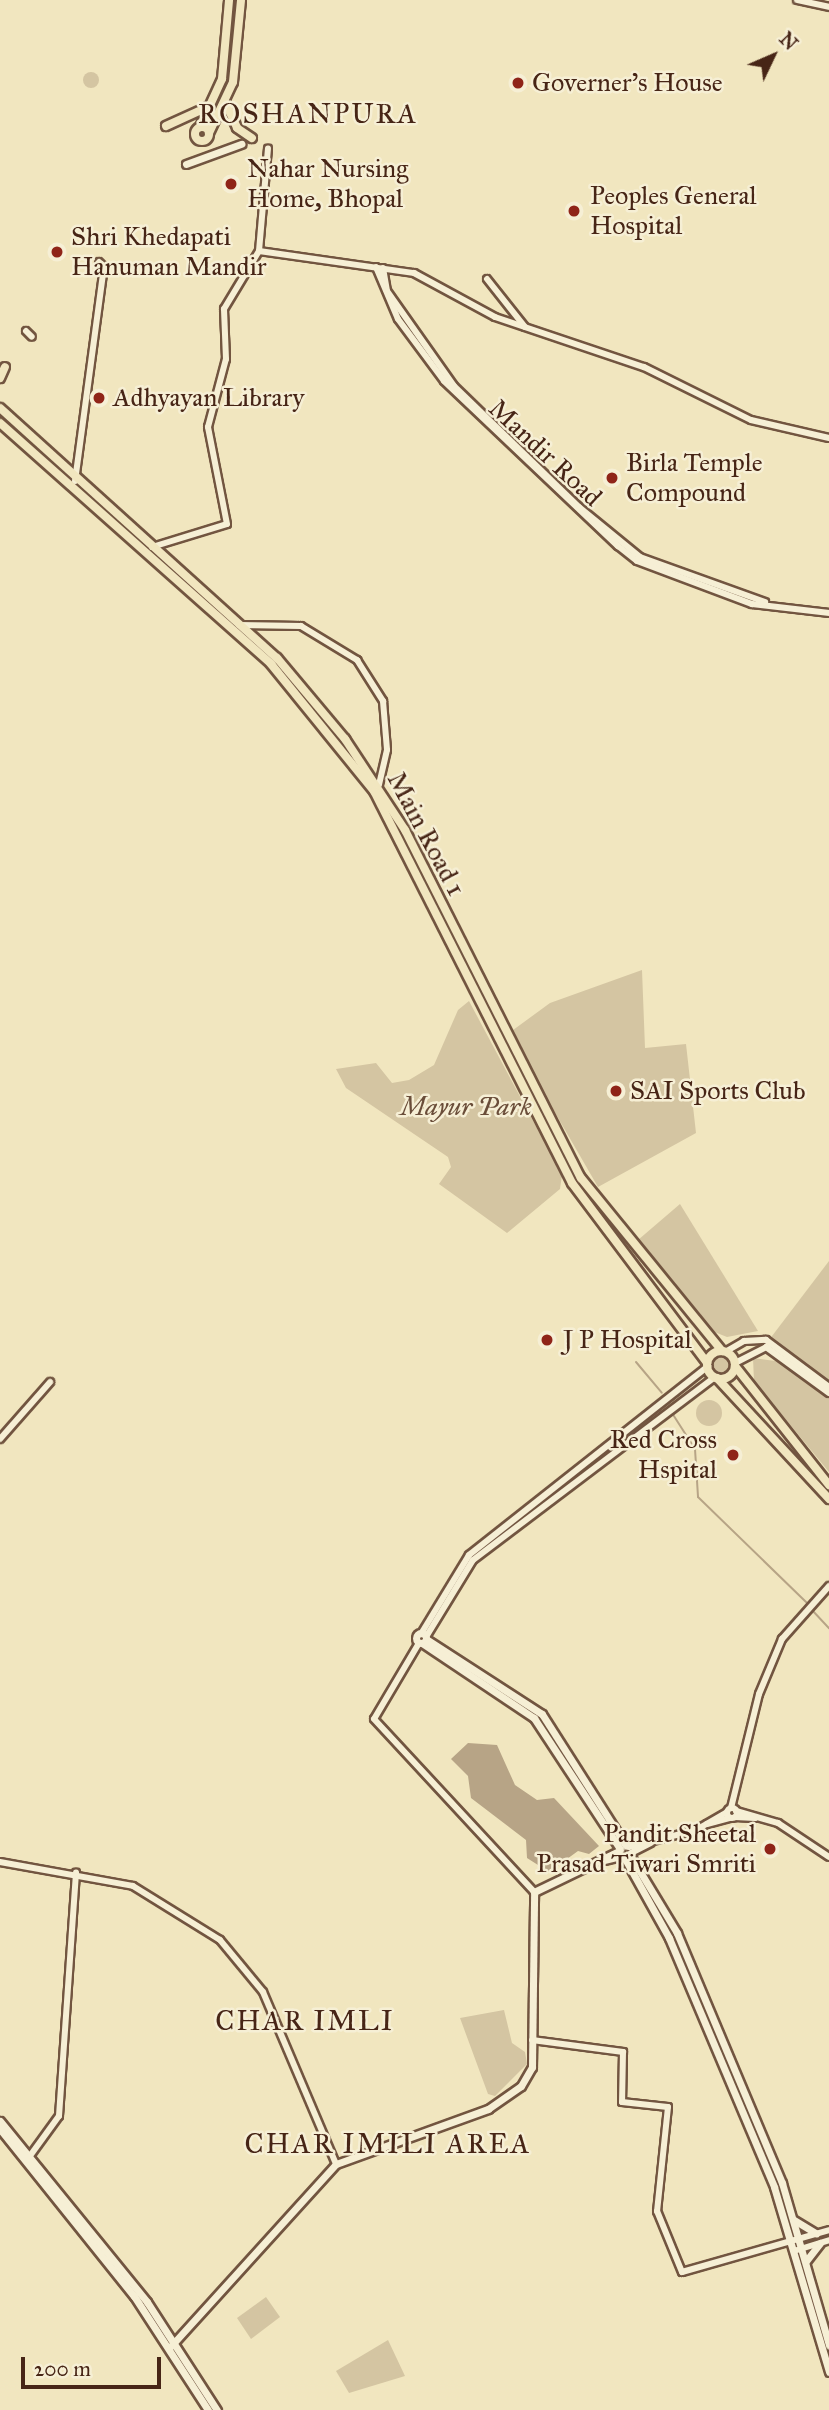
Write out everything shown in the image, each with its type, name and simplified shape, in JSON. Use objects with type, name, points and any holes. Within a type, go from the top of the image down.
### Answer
[{"type":"main road","points":[[229,0],[226,58],[215,100],[200,127],[198,141],[209,133],[226,104],[238,60],[241,0]]},
{"type":"main road","points":[[166,126],[193,118],[215,100]]},
{"type":"main road","points":[[226,104],[237,128],[251,138]]},
{"type":"main road","points":[[200,127],[209,133]]},
{"type":"main road","points":[[186,164],[241,144]]},
{"type":"main road","points":[[0,378],[5,367]]},
{"type":"main road","name":"Main Road 1","points":[[0,408],[271,664],[374,791],[461,972],[572,1183],[716,1377],[829,1499]]},
{"type":"main road","name":"Main Road 1","points":[[0,422],[286,668],[379,785],[471,971],[581,1178],[724,1351],[829,1485]]},
{"type":"main road","points":[[461,972],[471,971]]},
{"type":"main road","points":[[708,1365],[724,1351]]},
{"type":"main road","points":[[716,1377],[730,1375],[735,1365]]},
{"type":"main road","points":[[423,1639],[534,1717],[642,1881],[670,1938],[793,2219],[829,2372]]},
{"type":"main road","points":[[173,2341],[336,2164],[505,2099],[530,2072],[534,1892],[625,1852]]},
{"type":"main road","points":[[0,2121],[173,2341],[217,2410]]},
{"type":"main road","points":[[0,2129],[30,2157]]},
{"type":"main road","points":[[784,2202],[788,2243],[798,2249],[806,2261],[829,2345]]},
{"type":"main road","points":[[793,2219],[816,2233]]},
{"type":"main road","points":[[806,2261],[820,2243]]},
{"type":"main road","points":[[173,2341],[208,2410]]},
{"type":"street","points":[[797,0],[829,7]]},
{"type":"street","points":[[148,550],[227,524],[208,427],[226,359],[224,309],[258,251],[268,148]]},
{"type":"street","points":[[258,251],[414,273],[525,327],[644,367],[751,420],[829,438]]},
{"type":"street","points":[[75,481],[104,267],[99,262]]},
{"type":"street","name":"Mandir Road","points":[[379,267],[387,291],[454,386],[625,546],[752,599],[829,611]]},
{"type":"street","points":[[487,279],[525,327]]},
{"type":"street","points":[[26,331],[32,337]]},
{"type":"street","points":[[239,625],[301,626],[357,660],[383,701],[387,750],[379,785]]},
{"type":"street","points":[[724,1351],[744,1341],[766,1340],[829,1387]]},
{"type":"street","points":[[735,1365],[766,1347],[829,1393]]},
{"type":"street","points":[[423,1639],[469,1555],[708,1365]]},
{"type":"street","points":[[534,1892],[374,1719],[473,1560],[716,1377]]},
{"type":"street","points":[[0,1439],[50,1382]]},
{"type":"street","points":[[732,1813],[759,1694],[782,1639],[829,1586]]},
{"type":"street","points":[[625,1852],[732,1813],[755,1818],[806,1838],[829,1857]]},
{"type":"street","points":[[0,1862],[76,1873],[150,1893],[233,1953],[281,2027],[336,2164]]},
{"type":"street","points":[[30,2157],[59,2116],[76,1873]]},
{"type":"street","points":[[532,2040],[623,2052],[622,2102],[668,2107],[657,2211],[682,2272],[829,2230]]},
{"type":"street","points":[[798,2249],[829,2240]]},
{"type":"green space","points":[[91,72],[97,74],[97,86],[91,88],[85,86],[83,80],[85,74]]},
{"type":"green space","name":"SAI Sports Club","points":[[642,970],[645,1048],[686,1044],[696,1133],[598,1187],[509,1033],[550,1003]]},
{"type":"green space","name":"Mayur Park","points":[[469,1001],[562,1175],[560,1189],[507,1233],[439,1184],[451,1167],[448,1157],[346,1088],[336,1069],[376,1063],[392,1083],[409,1080],[434,1065],[458,1010]]},
{"type":"green space","points":[[680,1204],[758,1331],[727,1337],[712,1331],[638,1240]]},
{"type":"green space","points":[[829,1261],[829,1382],[769,1340]]},
{"type":"green space","points":[[721,1355],[728,1358],[731,1365],[728,1372],[721,1375],[714,1372],[711,1365],[714,1358]]},
{"type":"green space","points":[[753,1358],[783,1362],[829,1398],[829,1472],[754,1381]]},
{"type":"green space","points":[[709,1400],[718,1404],[722,1413],[718,1422],[709,1426],[700,1422],[696,1413],[700,1404]]},
{"type":"green space","points":[[504,2010],[512,2043],[525,2052],[527,2064],[495,2096],[488,2094],[460,2018]]},
{"type":"green space","points":[[266,2297],[280,2317],[251,2339],[237,2318]]},
{"type":"green space","points":[[388,2340],[405,2376],[349,2393],[336,2371]]},
{"type":"shaded area","points":[[468,1743],[497,1745],[515,1785],[537,1800],[554,1798],[599,1846],[589,1854],[578,1851],[549,1872],[527,1858],[526,1840],[471,1798],[468,1776],[451,1759]]},
{"type":"waterway","points":[[636,1362],[662,1393]]},
{"type":"waterway","points":[[672,1413],[695,1449],[698,1497],[809,1605]]},
{"type":"waterway","points":[[812,1610],[829,1628]]},
{"type":"place","name":"Governer's House","points":[[518,83]]},
{"type":"place","name":"Nahar Nursing Home, Bhopal","points":[[231,184]]},
{"type":"place","name":"Peoples General Hospital","points":[[574,211]]},
{"type":"place","name":"Shri Khedapati Hanuman Mandir","points":[[57,252]]},
{"type":"place","name":"Adhyayan Library","points":[[99,398]]},
{"type":"place","name":"Birla Temple Compound","points":[[612,478]]},
{"type":"place","name":"SAI Sports Club","points":[[616,1091]]},
{"type":"place","name":"J P Hospital","points":[[547,1340]]},
{"type":"place","name":"Red Cross Hspital","points":[[733,1455]]},
{"type":"place","name":"Pandit Sheetal Prasad Tiwari Smriti","points":[[770,1849]]},
{"type":"district","name":"ROSHANPURA","points":[[308,114]]},
{"type":"district","name":"CHAR IMLI","points":[[305,2021]]},
{"type":"district","name":"CHAR IMILI AREA","points":[[388,2144]]}]
